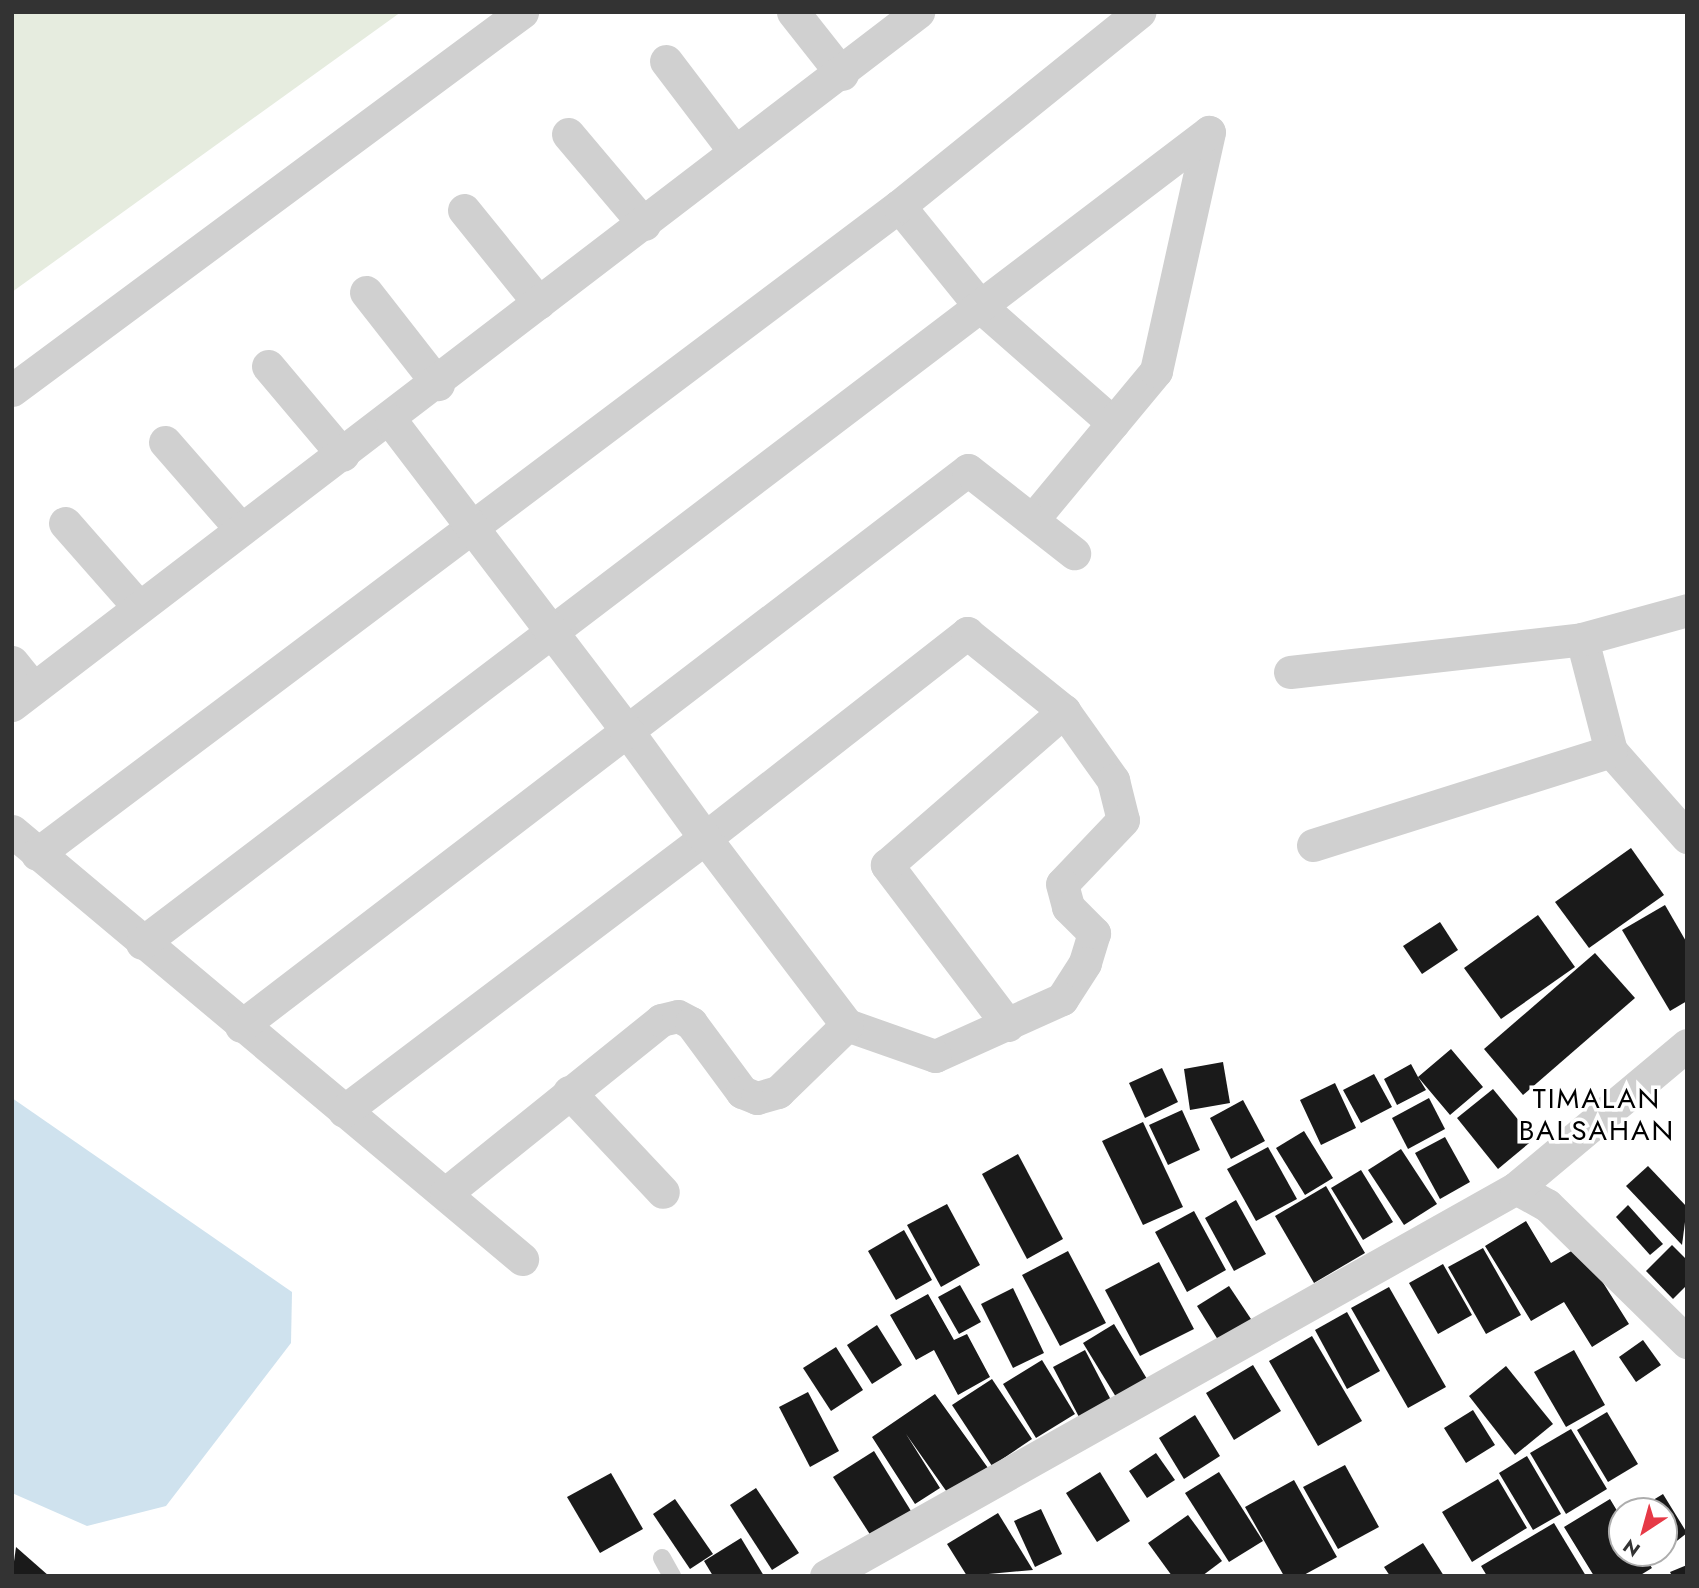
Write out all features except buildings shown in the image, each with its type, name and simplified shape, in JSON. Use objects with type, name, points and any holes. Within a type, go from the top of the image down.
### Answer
[{"type":"street","points":[[12,390],[522,12]]},
{"type":"street","points":[[793,12],[842,74]]},
{"type":"street","points":[[12,662],[23,696],[240,528],[391,421],[539,303],[735,152],[842,74],[918,12]]},
{"type":"street","points":[[37,854],[899,206],[1139,12]]},
{"type":"street","points":[[666,61],[735,152]]},
{"type":"street","points":[[142,943],[554,635],[1209,132],[1156,371],[1034,518]]},
{"type":"street","points":[[568,134],[644,224]]},
{"type":"street","points":[[899,206],[980,306],[1113,423]]},
{"type":"street","points":[[464,210],[539,303]]},
{"type":"street","points":[[366,292],[438,384]]},
{"type":"street","points":[[268,366],[344,455]]},
{"type":"street","points":[[344,1111],[705,838],[967,633],[1064,711],[1113,780],[1123,820],[1062,884],[1068,907],[1094,933],[1085,963],[1062,999],[935,1056],[847,1025],[705,838],[628,732],[391,421]]},
{"type":"street","points":[[165,442],[240,528]]},
{"type":"street","points":[[241,1026],[968,470],[1034,518],[1074,553]]},
{"type":"street","points":[[65,523],[138,606]]},
{"type":"street","points":[[1290,672],[1582,639],[1687,610]]},
{"type":"street","points":[[1582,639],[1611,751],[1687,837]]},
{"type":"street","points":[[1008,1025],[887,865],[1064,711]]},
{"type":"street","points":[[1313,845],[1611,751]]},
{"type":"street","points":[[12,831],[142,943],[446,1193],[522,1259]]},
{"type":"street","points":[[446,1193],[661,1020],[678,1016],[691,1023],[742,1092],[757,1098],[778,1092],[847,1025]]},
{"type":"street","points":[[848,1571],[1516,1188],[1687,1045]]},
{"type":"street","points":[[569,1092],[663,1192]]},
{"type":"street","points":[[1516,1188],[1547,1205],[1687,1342]]},
{"type":"lane","points":[[662,1558],[672,1576]]},
{"type":"shaded area","points":[[12,12],[401,12],[12,292]]},
{"type":"water","points":[[12,1098],[292,1292],[291,1343],[166,1506],[87,1526],[12,1493]]},
{"type":"district","name":"TIMALAN BALSAHAN","points":[[1597,1115]]}]
